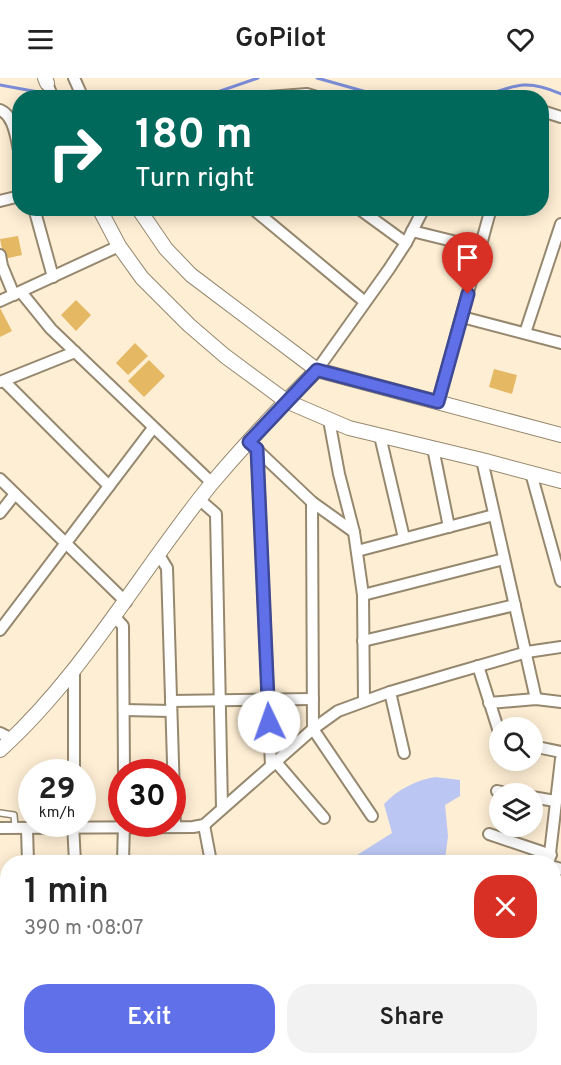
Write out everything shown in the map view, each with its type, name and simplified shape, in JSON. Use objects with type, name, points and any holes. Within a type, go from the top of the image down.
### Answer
[{"type":"street","points":[[0,110],[5,112],[12,123]]},
{"type":"street","points":[[36,216],[53,277]]},
{"type":"street","points":[[103,216],[119,246],[142,278],[189,325],[225,356],[286,401],[349,428],[561,481]]},
{"type":"street","points":[[143,216],[166,249],[191,275],[317,370],[561,435]]},
{"type":"street","points":[[262,216],[365,302]]},
{"type":"street","points":[[369,216],[406,243]]},
{"type":"street","points":[[0,750],[6,736],[35,716],[115,617],[212,483],[253,446],[286,401],[317,370],[406,243],[420,216]]},
{"type":"street","points":[[438,402],[489,216]]},
{"type":"street","points":[[525,333],[561,224]]},
{"type":"street","points":[[412,231],[481,248]]},
{"type":"street","points":[[0,301],[119,246]]},
{"type":"street","points":[[0,255],[2,266],[18,293],[51,329],[212,483]]},
{"type":"street","points":[[462,317],[561,343]]},
{"type":"street","points":[[75,352],[2,382],[109,486]]},
{"type":"street","points":[[329,420],[339,474],[354,532],[363,595],[364,700]]},
{"type":"street","points":[[0,630],[153,428]]},
{"type":"street","points":[[380,436],[404,538]]},
{"type":"street","points":[[253,446],[312,502],[354,532]]},
{"type":"street","points":[[253,446],[273,764],[324,818]]},
{"type":"street","points":[[433,448],[449,527]]},
{"type":"street","points":[[482,460],[536,699]]},
{"type":"street","points":[[531,473],[561,581]]},
{"type":"street","points":[[0,479],[126,602]]},
{"type":"street","points":[[0,513],[15,494]]},
{"type":"street","points":[[200,500],[216,514],[222,808]]},
{"type":"street","points":[[312,502],[313,729],[372,816]]},
{"type":"street","points":[[357,551],[494,515]]},
{"type":"street","points":[[159,555],[167,568],[173,759]]},
{"type":"street","points":[[363,595],[504,559]]},
{"type":"street","points":[[363,641],[515,605]]},
{"type":"street","points":[[115,617],[123,626],[124,759]]},
{"type":"street","points":[[186,826],[204,825],[313,729],[338,711],[364,700],[527,652],[561,648]]},
{"type":"street","points":[[478,666],[494,717]]},
{"type":"street","points":[[74,667],[74,759]]},
{"type":"street","points":[[390,692],[404,753]]},
{"type":"street","points":[[124,710],[220,700],[313,699]]},
{"type":"street","points":[[489,703],[536,699],[561,702]]},
{"type":"street","points":[[543,748],[561,752]]},
{"type":"street","points":[[551,855],[561,759]]},
{"type":"street","points":[[543,802],[557,808]]},
{"type":"street","points":[[204,825],[210,855]]},
{"type":"street","points":[[0,828],[15,829]]},
{"type":"street","points":[[27,837],[28,855]]},
{"type":"street","points":[[74,837],[75,855]]},
{"type":"street","points":[[123,855],[124,837]]},
{"type":"street","points":[[496,837],[540,855]]},
{"type":"lane","points":[[0,813],[14,815],[15,829]]},
{"type":"shaded area","points":[[428,778],[460,780],[460,796],[445,805],[448,836],[446,855],[357,855],[392,833],[384,804],[401,790]]},
{"type":"building","points":[[18,236],[22,255],[4,259],[0,239]]},
{"type":"building","points":[[76,300],[91,315],[76,331],[61,315]]},
{"type":"building","points":[[0,308],[12,331],[0,337]]},
{"type":"building","points":[[135,343],[148,356],[128,375],[116,363]]},
{"type":"building","points":[[149,360],[165,376],[144,397],[128,381]]},
{"type":"building","points":[[494,369],[517,375],[512,394],[489,387]]},
{"type":"waterway","points":[[223,90],[258,78]]},
{"type":"waterway","points":[[317,78],[360,90]]},
{"type":"waterway","points":[[0,85],[27,90]]},
{"type":"waterway","points":[[502,90],[528,85],[561,94]]},
{"type":"route","points":[[269,722],[257,449],[249,442],[317,370],[438,402],[468,294]]}]
